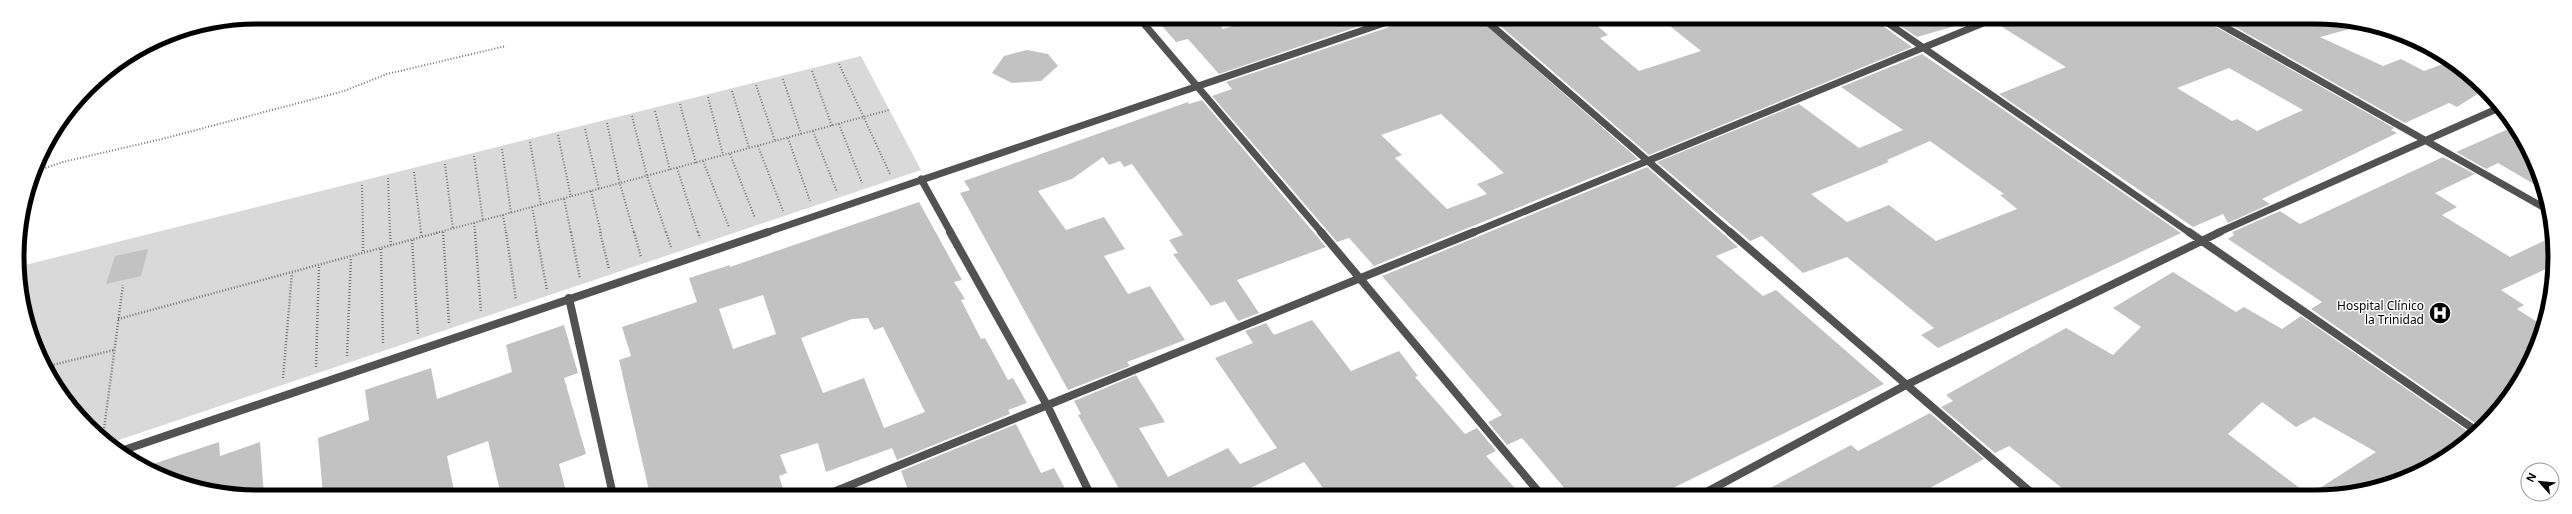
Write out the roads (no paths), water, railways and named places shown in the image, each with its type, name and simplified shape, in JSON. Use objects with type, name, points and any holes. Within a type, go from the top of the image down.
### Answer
[{"type":"street","points":[[1144,24],[1200,87],[1537,490]]},
{"type":"street","points":[[129,452],[569,298],[921,179],[1200,87],[1382,24]]},
{"type":"street","points":[[1490,24],[1650,160],[2028,490]]},
{"type":"street","points":[[1889,24],[2203,239],[2473,428]]},
{"type":"street","points":[[839,490],[1048,407],[1982,24]]},
{"type":"street","points":[[2220,24],[2543,207]]},
{"type":"street","points":[[1710,490],[1906,384],[2203,239],[2495,110]]},
{"type":"street","points":[[921,179],[1048,407],[1088,490]]},
{"type":"street","points":[[569,298],[612,490]]},
{"type":"place","name":"Hospital Clínico la Trinidad","points":[[2440,313]]}]
